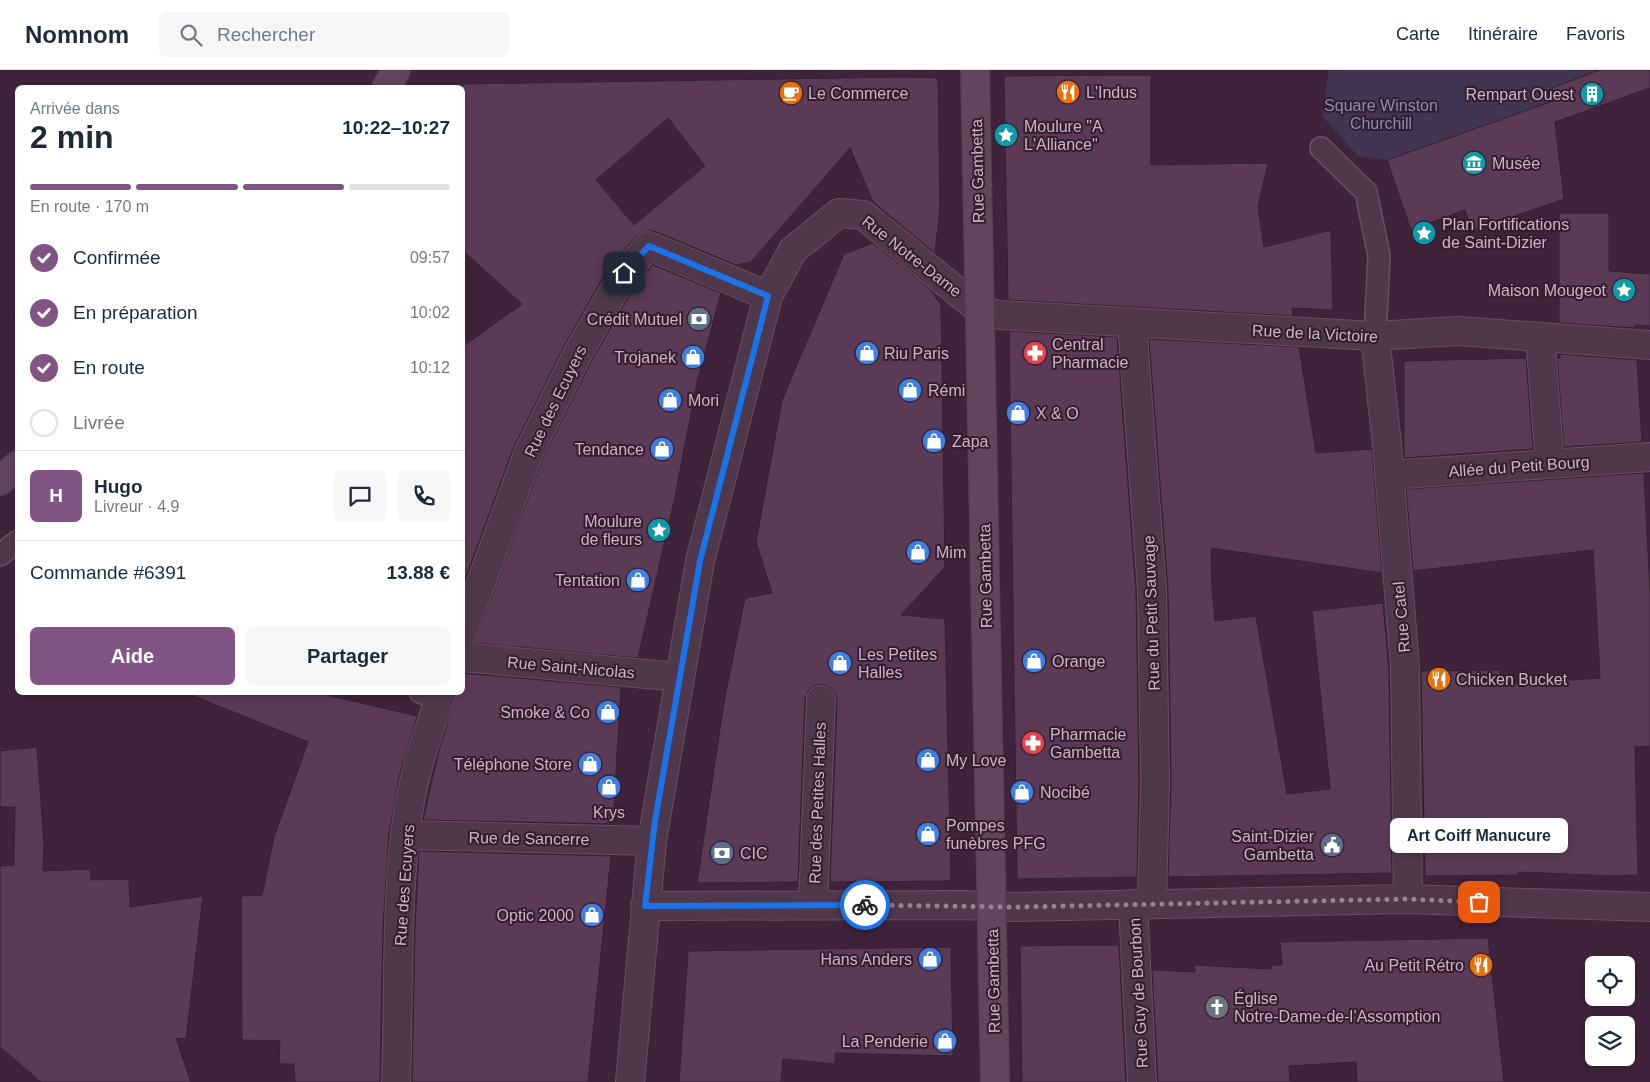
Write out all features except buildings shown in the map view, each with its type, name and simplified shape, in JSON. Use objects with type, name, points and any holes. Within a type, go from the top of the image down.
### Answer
[{"type":"main road","points":[[388,85],[396,70]]},
{"type":"main road","name":"Rue Gambetta","points":[[975,70],[995,1082]]},
{"type":"main road","points":[[0,481],[15,468]]},
{"type":"street","name":"Rue Notre-Dame","points":[[768,296],[793,250],[839,213],[863,215],[980,310]]},
{"type":"street","name":"Rue des Ecuyers","points":[[465,627],[528,454],[578,353],[624,273],[649,246],[768,296]]},
{"type":"street","points":[[630,1082],[652,841],[679,677],[700,561],[768,296]]},
{"type":"street","name":"Rue de la Victoire","points":[[980,310],[1000,316],[1375,336],[1458,331],[1650,346]]},
{"type":"street","name":"Rue du Petit Sauvage","points":[[1132,323],[1152,590],[1154,782],[1143,904]]},
{"type":"street","name":"Rue Catel","points":[[1375,336],[1405,667],[1408,899]]},
{"type":"street","points":[[1540,336],[1550,464]]},
{"type":"street","name":"Allée du Petit Bourg","points":[[1389,475],[1650,457]]},
{"type":"street","name":"Rue Saint-Nicolas","points":[[465,656],[679,677]]},
{"type":"street","name":"Rue des Ecuyers","points":[[396,1082],[405,835],[414,784],[430,725],[434,695]]},
{"type":"street","name":"Rue des Petites Halles","points":[[812,905],[821,700]]},
{"type":"street","name":"Rue de Sancerre","points":[[405,835],[652,841]]},
{"type":"street","points":[[645,906],[991,905],[1016,907],[1408,899],[1650,907]]},
{"type":"street","name":"Rue Guy de Bourbon","points":[[1142,1082],[1143,904]]},
{"type":"lane","points":[[1321,148],[1366,192],[1379,256],[1375,336]]},
{"type":"lane","points":[[0,555],[15,543]]},
{"type":"green space","name":"Square Winston Churchill","points":[[1329,70],[1599,70],[1552,88],[1553,101],[1387,160],[1358,156],[1322,116]]},
{"type":"way so far","points":[[865,905],[991,905],[1016,907],[1408,899],[1479,902]]},
{"type":"place","name":"L'Indus","points":[[1068,92]]},
{"type":"place","name":"Le Commerce","points":[[791,93]]},
{"type":"place","name":"Rempart Ouest","points":[[1592,94]]},
{"type":"place","name":"Moulure \"A L'Alliance\"","points":[[1006,135]]},
{"type":"place","name":"Musée","points":[[1474,163]]},
{"type":"place","name":"Plan Fortifications de Saint-Dizier","points":[[1424,233]]},
{"type":"place","name":"Maison Mougeot","points":[[1624,290]]},
{"type":"place","name":"Crédit Mutuel","points":[[699,319]]},
{"type":"place","name":"Riu Paris","points":[[867,353]]},
{"type":"place","name":"Central Pharmacie","points":[[1035,353]]},
{"type":"place","name":"Trojanek","points":[[693,357]]},
{"type":"place","name":"Rémi","points":[[910,390]]},
{"type":"place","name":"Mori","points":[[670,400]]},
{"type":"place","name":"X & O","points":[[1018,413]]},
{"type":"place","name":"Zapa","points":[[934,441]]},
{"type":"place","name":"Tendance","points":[[662,449]]},
{"type":"place","name":"Moulure de fleurs","points":[[659,530]]},
{"type":"place","name":"Mim","points":[[918,552]]},
{"type":"place","name":"Tentation","points":[[638,580]]},
{"type":"place","name":"Orange","points":[[1034,661]]},
{"type":"place","name":"Les Petites Halles","points":[[840,663]]},
{"type":"place","name":"Chicken Bucket","points":[[1439,679]]},
{"type":"place","name":"Smoke & Co","points":[[608,712]]},
{"type":"place","name":"Pharmacie Gambetta","points":[[1033,743]]},
{"type":"place","name":"My Love","points":[[928,760]]},
{"type":"place","name":"Téléphone Store","points":[[590,764]]},
{"type":"place","name":"Krys","points":[[609,787]]},
{"type":"place","name":"Nocibé","points":[[1022,792]]},
{"type":"place","name":"Pompes funèbres PFG","points":[[928,834]]},
{"type":"place","name":"Saint-Dizier Gambetta","points":[[1332,845]]},
{"type":"place","name":"CIC","points":[[722,853]]},
{"type":"place","name":"Art Coiff Manucure","points":[[1479,902]]},
{"type":"place","name":"Optic 2000","points":[[592,915]]},
{"type":"place","name":"Hans Anders","points":[[930,959]]},
{"type":"place","name":"Au Petit Rétro","points":[[1481,965]]},
{"type":"place","name":"Église Notre-Dame-de-l’Assomption","points":[[1217,1007]]},
{"type":"place","name":"La Penderie","points":[[945,1041]]},
{"type":"route","points":[[624,273],[649,246],[768,296],[700,561],[655,821],[645,906],[865,905]]}]
